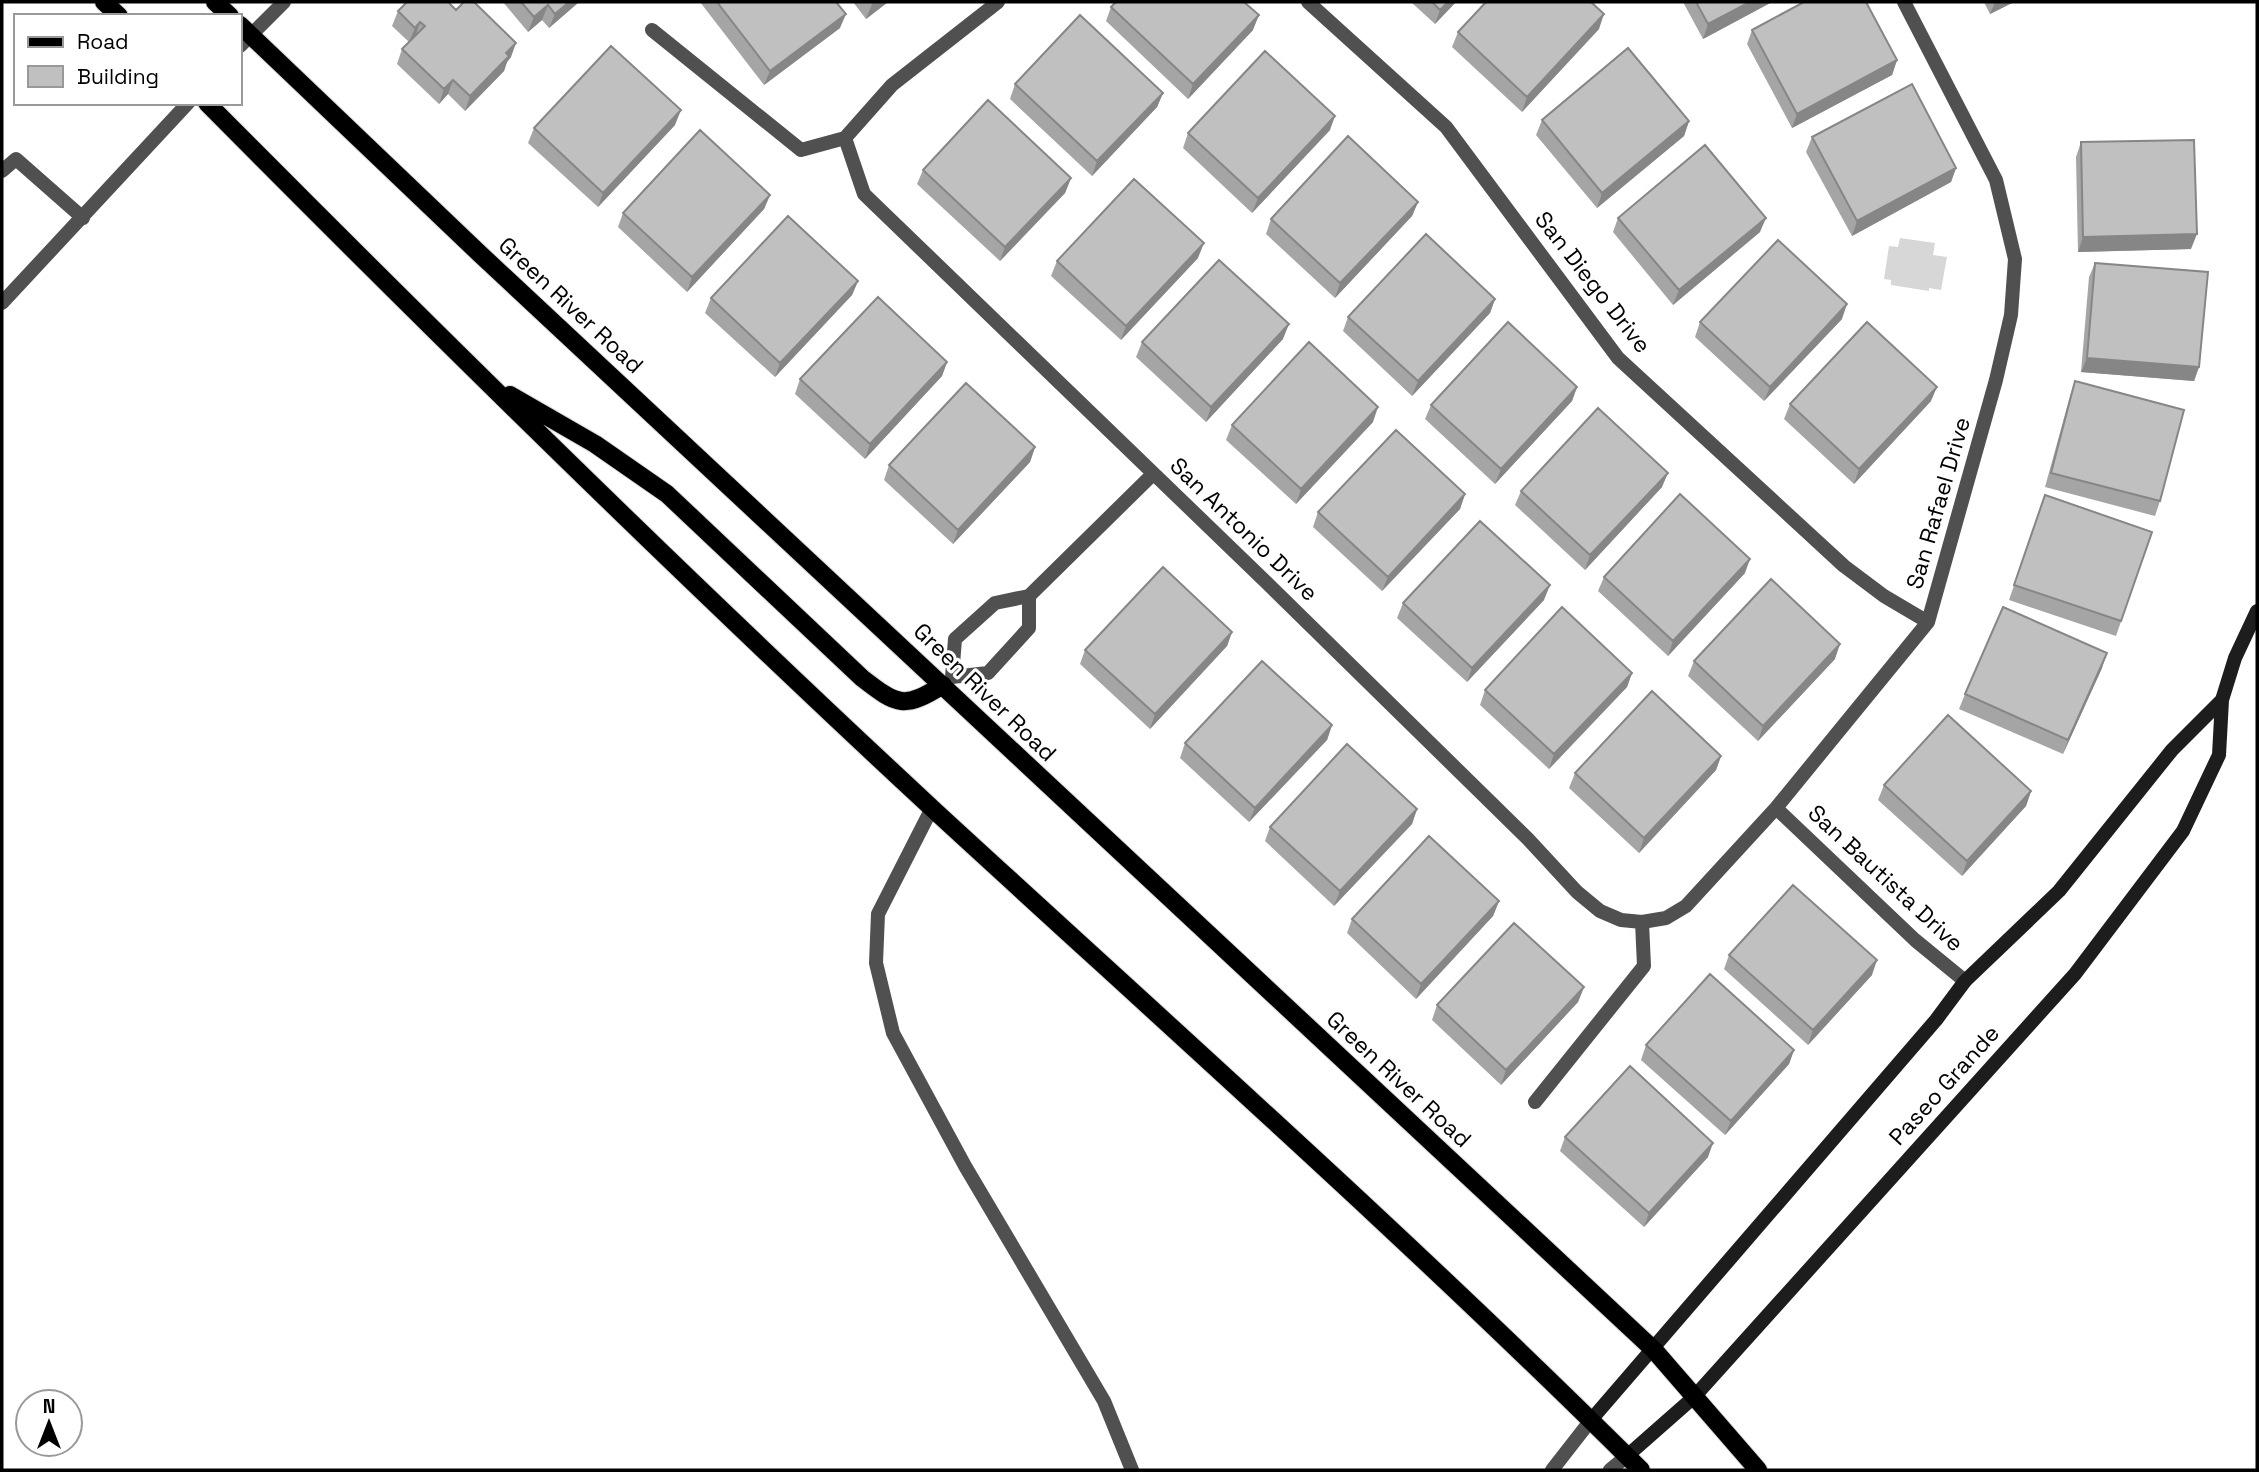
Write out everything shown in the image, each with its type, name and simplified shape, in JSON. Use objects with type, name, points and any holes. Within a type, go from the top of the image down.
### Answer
[{"type":"main road","points":[[104,2],[117,14]]},
{"type":"main road","points":[[215,2],[228,14]]},
{"type":"main road","name":"Green River Road","points":[[243,35],[948,681],[1654,1350],[1758,1470]]},
{"type":"main road","points":[[208,105],[488,383],[932,808],[1250,1098],[1641,1470]]},
{"type":"main road","points":[[488,383],[595,444],[667,494],[862,678],[883,694],[900,702],[917,702],[948,681]]},
{"type":"main road","name":"Paseo Grande","points":[[1626,1456],[1694,1397],[2075,974],[2132,901],[2183,831],[2219,755],[2222,700],[2235,658],[2257,611]]},
{"type":"main road","name":"Paseo Grande","points":[[1591,1420],[1936,1020],[1965,981],[2059,891],[2172,750],[2222,700]]},
{"type":"street","points":[[243,35],[284,2]]},
{"type":"street","points":[[652,30],[802,150],[845,138],[892,85],[998,2]]},
{"type":"street","name":"San Diego Drive","points":[[1308,2],[1446,128],[1618,358],[1844,566],[1884,596],[1928,622]]},
{"type":"street","name":"San Rafael Drive","points":[[1642,922],[1666,918],[1686,906],[1776,808],[1928,622],[1996,380],[2011,316],[2015,259],[1996,180],[1904,2]]},
{"type":"street","points":[[2,303],[186,105]]},
{"type":"street","name":"San Antonio Drive","points":[[845,138],[864,194],[1509,820],[1577,892],[1601,911],[1621,920],[1642,922]]},
{"type":"street","points":[[2,171],[16,159],[83,218]]},
{"type":"street","points":[[1030,596],[1029,628],[988,673],[948,681],[955,639],[995,603],[1030,596],[1153,474]]},
{"type":"street","points":[[932,808],[878,914],[876,963],[893,1032],[965,1166],[1104,1401],[1132,1470]]},
{"type":"street","name":"San Bautista Drive","points":[[1776,808],[1915,940],[1965,981]]},
{"type":"street","points":[[1535,1102],[1644,966],[1642,922]]},
{"type":"street","points":[[1552,1470],[1591,1420]]},
{"type":"street","points":[[1610,1470],[1626,1456]]},
{"type":"shaded area","points":[[1900,238],[1935,243],[1933,255],[1947,257],[1941,290],[1929,288],[1929,291],[1891,285],[1891,280],[1884,279],[1889,246],[1898,247]]},
{"type":"building","points":[[407,2],[448,2],[456,10],[464,2],[474,2],[516,43],[506,53],[509,56],[470,96],[453,80],[444,89],[402,49],[425,26],[420,22],[415,28],[398,11]]},
{"type":"building","points":[[521,2],[569,2],[555,14],[548,5],[534,17]]},
{"type":"building","points":[[717,2],[836,2],[846,14],[770,71]]},
{"type":"building","points":[[1116,2],[1244,2],[1259,15],[1193,84],[1111,7]]},
{"type":"building","points":[[1432,2],[1448,2],[1440,10]]},
{"type":"building","points":[[1486,2],[1591,2],[1604,14],[1527,97],[1458,32]]},
{"type":"building","points":[[1696,2],[1750,2],[1708,24]]},
{"type":"building","points":[[1804,2],[1866,2],[1897,60],[1797,114],[1752,30]]},
{"type":"building","points":[[1080,15],[1163,93],[1097,161],[1015,84]]},
{"type":"building","points":[[611,46],[681,110],[603,193],[534,128]]},
{"type":"building","points":[[1628,48],[1689,121],[1602,193],[1542,120]]},
{"type":"building","points":[[1265,51],[1335,116],[1258,198],[1188,133]]},
{"type":"building","points":[[1912,84],[1956,168],[1857,221],[1812,137]]},
{"type":"building","points":[[988,100],[1071,178],[1005,247],[923,170]]},
{"type":"building","points":[[700,130],[770,195],[692,277],[623,213]]},
{"type":"building","points":[[1348,136],[1418,202],[1340,283],[1271,219]]},
{"type":"building","points":[[2194,140],[2197,234],[2083,237],[2081,142]]},
{"type":"building","points":[[1705,145],[1766,218],[1679,290],[1618,218]]},
{"type":"building","points":[[1134,179],[1204,243],[1126,326],[1057,261]]},
{"type":"building","points":[[788,216],[858,281],[780,363],[711,298]]},
{"type":"building","points":[[1426,234],[1495,299],[1418,381],[1348,317]]},
{"type":"building","points":[[1778,240],[1847,304],[1770,387],[1700,322]]},
{"type":"building","points":[[1219,260],[1289,324],[1211,407],[1142,342]]},
{"type":"building","points":[[2095,263],[2208,272],[2199,367],[2087,358]]},
{"type":"building","points":[[878,297],[947,362],[870,444],[800,379]]},
{"type":"building","points":[[1508,322],[1577,387],[1501,469],[1431,405]]},
{"type":"building","points":[[1867,322],[1937,387],[1859,469],[1790,404]]},
{"type":"building","points":[[1309,342],[1378,407],[1301,489],[1232,425]]},
{"type":"building","points":[[2075,381],[2184,410],[2160,501],[2051,473]]},
{"type":"building","points":[[966,383],[1035,447],[958,530],[889,465]]},
{"type":"building","points":[[1598,408],[1668,473],[1590,555],[1521,491]]},
{"type":"building","points":[[1396,430],[1465,494],[1388,577],[1318,512]]},
{"type":"building","points":[[1680,494],[1750,559],[1673,641],[1604,577]]},
{"type":"building","points":[[2045,495],[2152,532],[2121,621],[2014,585]]},
{"type":"building","points":[[1480,521],[1550,585],[1472,668],[1403,603]]},
{"type":"building","points":[[1163,567],[1232,632],[1155,714],[1085,650]]},
{"type":"building","points":[[1771,579],[1840,644],[1763,726],[1694,661]]},
{"type":"building","points":[[1562,607],[1632,673],[1554,754],[1485,690]]},
{"type":"building","points":[[2003,607],[2107,653],[2068,740],[1965,694]]},
{"type":"building","points":[[1262,661],[1332,725],[1255,808],[1185,743]]},
{"type":"building","points":[[1652,691],[1721,756],[1644,838],[1575,773]]},
{"type":"building","points":[[1948,715],[2031,791],[1967,861],[1884,785]]},
{"type":"building","points":[[1347,744],[1417,809],[1340,891],[1270,827]]},
{"type":"building","points":[[1429,836],[1499,901],[1421,984],[1352,919]]},
{"type":"building","points":[[1793,885],[1877,960],[1813,1030],[1729,955]]},
{"type":"building","points":[[1514,923],[1584,987],[1506,1070],[1437,1005]]},
{"type":"building","points":[[1710,974],[1794,1050],[1731,1121],[1646,1045]]},
{"type":"building","points":[[1630,1066],[1713,1143],[1649,1213],[1565,1137]]}]
